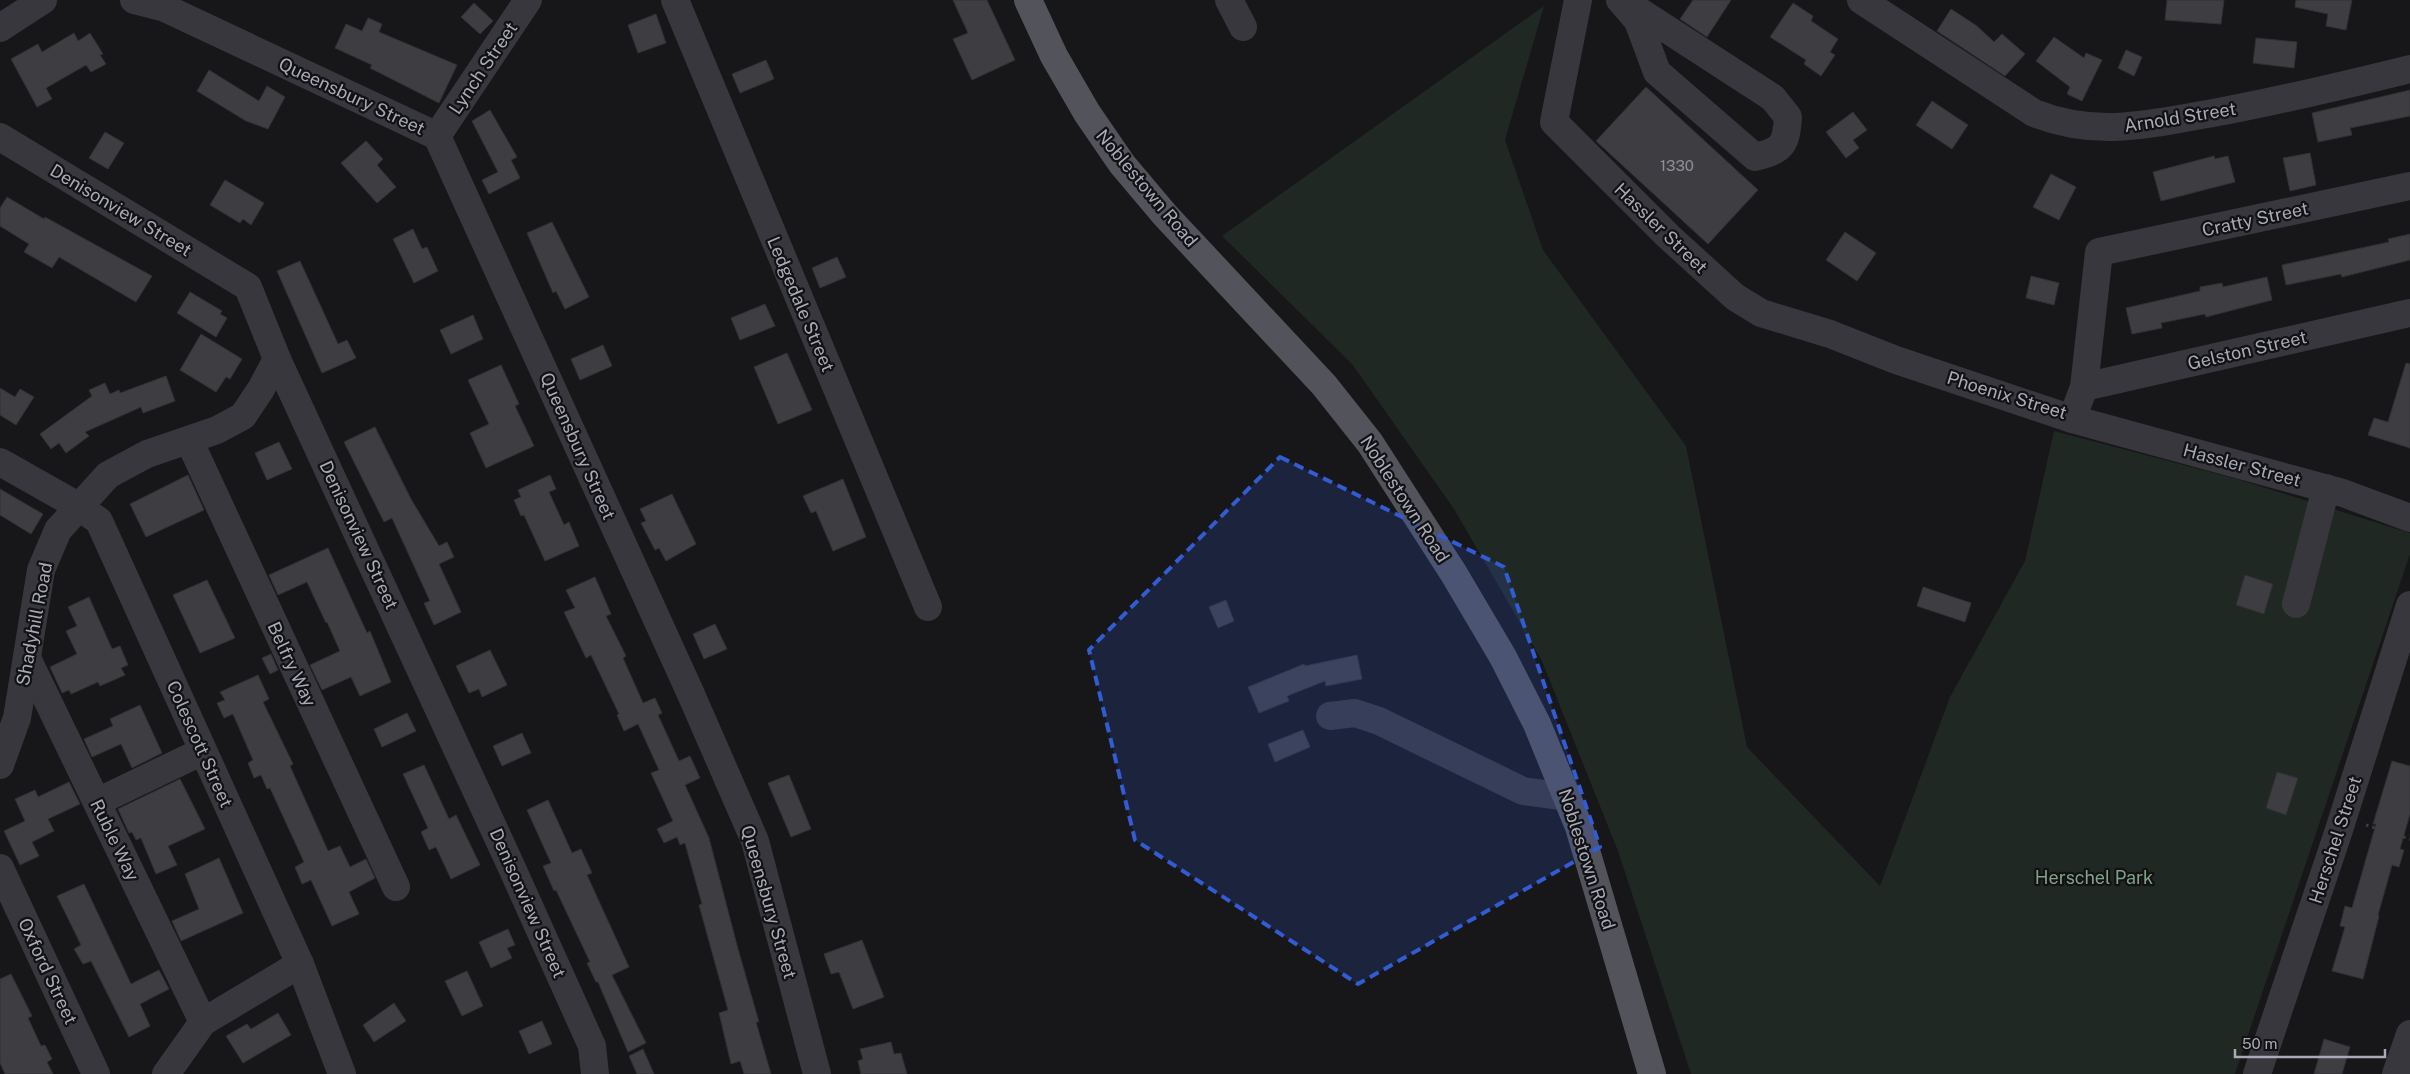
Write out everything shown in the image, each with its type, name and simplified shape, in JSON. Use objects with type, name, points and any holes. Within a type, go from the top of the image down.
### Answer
[{"type":"main road","name":"Noblestown Road","points":[[1028,0],[1058,64],[1087,114],[1122,164],[1165,216],[1324,385],[1370,442],[1454,574],[1503,657],[1537,724],[1579,827],[1652,1074]]},
{"type":"street","points":[[0,28],[43,0]]},
{"type":"street","name":"Queensbury Street","points":[[134,0],[166,8],[437,136],[690,692],[755,841],[817,1074]]},
{"type":"street","name":"Lynch Street","points":[[437,136],[528,0]]},
{"type":"street","name":"Ledgedale Street","points":[[675,0],[928,607]]},
{"type":"street","points":[[1229,0],[1244,27]]},
{"type":"street","name":"Hassler Street","points":[[1578,0],[1554,122],[1668,236],[1735,297],[1761,313],[1830,334],[1896,360]]},
{"type":"street","points":[[1621,0],[1773,98],[1788,117],[1786,138],[1777,149],[1755,157],[1657,72],[1638,21],[1621,0]]},
{"type":"street","name":"Arnold Street","points":[[1861,0],[2034,113],[2056,122],[2086,126],[2130,127],[2205,114],[2277,100],[2410,69]]},
{"type":"street","name":"Denisonview Street","points":[[0,137],[248,287],[277,359],[592,1046],[595,1074]]},
{"type":"street","name":"Cratty Street","points":[[2099,252],[2410,186]]},
{"type":"street","name":"Phoenix Street","points":[[1896,360],[2072,419],[2084,387],[2099,252]]},
{"type":"street","name":"Gelston Street","points":[[2084,387],[2410,312]]},
{"type":"street","name":"Shadyhill Road","points":[[0,765],[16,718],[42,570],[58,530],[108,475],[147,454],[217,430],[243,416],[261,389],[277,359]]},
{"type":"street","name":"Hassler Street","points":[[2072,419],[2334,491],[2410,518]]},
{"type":"street","name":"Belfry Way","points":[[189,440],[396,887]]},
{"type":"street","name":"Colescott Street","points":[[0,462],[78,506],[99,521],[300,964],[342,1074]]},
{"type":"street","points":[[2296,604],[2334,491]]},
{"type":"street","name":"Herschel Street","points":[[2257,1074],[2343,817],[2410,604]]},
{"type":"street","name":"Ruble Way","points":[[27,658],[203,1022]]},
{"type":"street","points":[[1330,716],[1355,713],[1380,721],[1523,790],[1567,797]]},
{"type":"street","points":[[97,802],[203,751]]},
{"type":"street","name":"Oxford Street","points":[[0,868],[96,1074]]},
{"type":"street","points":[[166,1074],[203,1022],[300,964]]},
{"type":"street","points":[[2396,1074],[2410,1034]]},
{"type":"path","points":[[2343,817],[2410,839]]},
{"type":"highlighted area","points":[[1280,457],[1504,567],[1600,847],[1358,984],[1135,840],[1089,650]]},
{"type":"green space","name":"Herschel Park","points":[[1544,6],[1505,140],[1543,250],[1686,446],[1747,747],[1880,886],[1950,697],[2025,561],[2054,431],[2237,479],[2410,533],[2410,554],[2235,1074],[1691,1074],[1618,851],[1542,661],[1454,509],[1352,364],[1222,236]]},
{"type":"building","points":[[953,0],[987,0],[1015,60],[972,80],[953,39],[968,33]]},
{"type":"building","points":[[1693,0],[1731,0],[1707,37],[1680,19]]},
{"type":"building","points":[[2167,0],[2224,0],[2221,24],[2165,20]]},
{"type":"building","points":[[2296,0],[2352,0],[2346,30],[2326,26],[2328,14],[2295,7]]},
{"type":"building","points":[[474,3],[493,21],[480,34],[461,17]]},
{"type":"building","points":[[1793,3],[1813,16],[1811,21],[1838,39],[1830,52],[1835,55],[1821,76],[1804,64],[1806,60],[1770,37]]},
{"type":"building","points":[[1951,9],[1977,26],[1994,42],[2002,34],[2025,54],[2005,76],[1937,31]]},
{"type":"building","points":[[656,14],[666,43],[638,53],[628,25]]},
{"type":"building","points":[[368,18],[382,24],[379,32],[457,65],[439,103],[370,68],[372,65],[335,48],[346,24],[362,31]]},
{"type":"building","points":[[74,33],[78,41],[90,33],[103,54],[100,55],[106,64],[91,72],[86,65],[46,88],[52,99],[37,107],[11,59],[38,44],[42,52]]},
{"type":"building","points":[[2054,37],[2084,58],[2086,53],[2102,60],[2082,101],[2067,94],[2070,87],[2036,61]]},
{"type":"building","points":[[2256,38],[2297,42],[2294,68],[2253,63]]},
{"type":"building","points":[[2126,50],[2142,57],[2134,76],[2118,68]]},
{"type":"building","points":[[766,60],[774,79],[740,93],[732,74]]},
{"type":"building","points":[[209,70],[259,101],[267,86],[285,97],[268,129],[246,121],[197,91]]},
{"type":"building","points":[[1646,87],[1758,190],[1708,244],[1596,141]]},
{"type":"building","points":[[2410,90],[2410,116],[2350,128],[2352,135],[2318,142],[2312,113]]},
{"type":"building","points":[[1932,101],[1968,125],[1952,149],[1916,125]]},
{"type":"building","points":[[490,110],[517,157],[511,160],[520,178],[489,194],[482,180],[498,172],[472,121]]},
{"type":"building","points":[[1853,112],[1867,130],[1853,140],[1859,148],[1846,158],[1826,132]]},
{"type":"building","points":[[105,132],[124,143],[108,169],[89,158]]},
{"type":"building","points":[[366,141],[383,159],[377,165],[396,187],[377,203],[341,163]]},
{"type":"building","points":[[2310,153],[2316,185],[2290,191],[2283,158]]},
{"type":"building","points":[[2214,156],[2215,159],[2228,156],[2235,182],[2161,201],[2153,172]]},
{"type":"building","points":[[2051,174],[2076,187],[2059,220],[2033,207]]},
{"type":"building","points":[[225,180],[264,203],[251,225],[243,219],[240,223],[210,205]]},
{"type":"building","points":[[7,197],[44,219],[45,217],[152,276],[136,302],[59,257],[52,268],[24,252],[29,244],[0,226],[0,208]]},
{"type":"building","points":[[552,222],[589,297],[565,309],[556,291],[553,293],[527,233]]},
{"type":"building","points":[[413,229],[422,249],[427,247],[438,271],[414,283],[393,239]]},
{"type":"building","points":[[1845,232],[1876,253],[1857,281],[1826,260]]},
{"type":"building","points":[[2410,234],[2410,260],[2342,277],[2341,274],[2286,285],[2282,265],[2389,242],[2388,239]]},
{"type":"building","points":[[837,257],[846,277],[820,288],[812,268]]},
{"type":"building","points":[[300,261],[338,344],[347,340],[356,358],[322,373],[277,271]]},
{"type":"building","points":[[2031,276],[2059,283],[2054,305],[2026,298]]},
{"type":"building","points":[[2267,277],[2272,300],[2206,317],[2205,314],[2161,323],[2162,328],[2132,334],[2126,308],[2200,291],[2200,287],[2222,283],[2223,287]]},
{"type":"building","points":[[190,292],[222,311],[220,314],[227,318],[216,337],[177,313]]},
{"type":"building","points":[[765,304],[775,326],[740,340],[731,318]]},
{"type":"building","points":[[473,315],[483,339],[451,354],[440,330]]},
{"type":"building","points":[[201,334],[242,359],[230,379],[226,377],[216,392],[180,370]]},
{"type":"building","points":[[603,345],[612,366],[580,380],[571,359]]},
{"type":"building","points":[[787,353],[812,410],[778,424],[754,367]]},
{"type":"building","points":[[2406,363],[2410,364],[2410,448],[2368,435],[2374,418],[2388,422]]},
{"type":"building","points":[[501,365],[519,404],[515,406],[534,446],[486,468],[470,433],[489,424],[468,380]]},
{"type":"building","points":[[166,376],[175,401],[143,413],[141,407],[85,432],[89,436],[66,453],[59,443],[51,449],[40,434],[92,396],[89,390],[105,383],[110,394],[119,390],[120,393]]},
{"type":"building","points":[[0,388],[15,397],[20,389],[34,397],[16,425],[0,415]]},
{"type":"building","points":[[375,427],[411,499],[439,546],[447,542],[454,557],[439,564],[461,612],[434,625],[424,603],[430,601],[392,518],[384,522],[344,442]]},
{"type":"building","points":[[279,442],[292,469],[267,480],[255,453]]},
{"type":"building","points":[[188,475],[204,510],[146,537],[130,504]]},
{"type":"building","points":[[550,475],[556,489],[549,492],[564,525],[569,522],[579,546],[545,561],[524,515],[521,516],[514,500],[521,497],[518,490]]},
{"type":"building","points":[[843,479],[866,537],[833,551],[816,511],[811,513],[803,496]]},
{"type":"building","points":[[0,489],[43,514],[31,534],[0,515]]},
{"type":"building","points":[[672,494],[696,544],[666,561],[659,548],[655,550],[641,523],[646,521],[640,509]]},
{"type":"building","points":[[328,548],[367,633],[370,631],[391,682],[360,696],[351,677],[322,690],[310,665],[340,651],[327,622],[307,582],[278,595],[269,575]]},
{"type":"building","points":[[2245,575],[2273,584],[2264,614],[2236,605]]},
{"type":"building","points":[[595,577],[611,614],[606,616],[626,656],[623,658],[643,703],[655,698],[662,713],[658,715],[679,761],[690,756],[700,778],[685,785],[709,838],[759,1022],[756,1022],[771,1074],[744,1074],[740,1061],[731,1064],[719,1013],[728,1010],[699,905],[702,904],[685,843],[680,845],[677,837],[664,843],[657,829],[673,821],[651,773],[659,770],[638,724],[624,731],[617,715],[619,714],[591,655],[586,658],[564,612],[575,608],[566,590]]},
{"type":"building","points":[[207,580],[235,638],[200,653],[173,595]]},
{"type":"building","points":[[1923,587],[1971,603],[1965,622],[1917,606]]},
{"type":"building","points":[[89,597],[112,649],[120,646],[128,665],[121,668],[125,675],[100,686],[98,682],[71,694],[69,690],[62,693],[50,667],[77,654],[66,631],[77,626],[68,607]]},
{"type":"building","points":[[1226,600],[1234,621],[1218,628],[1209,607]]},
{"type":"building","points":[[715,624],[727,649],[704,659],[693,634]]},
{"type":"building","points":[[490,650],[507,685],[482,697],[479,689],[469,693],[456,666]]},
{"type":"building","points":[[271,654],[278,670],[270,674],[262,658]]},
{"type":"building","points":[[1357,655],[1362,679],[1326,686],[1325,681],[1287,696],[1289,701],[1259,713],[1248,687],[1304,664],[1305,666]]},
{"type":"building","points":[[258,675],[269,699],[263,702],[293,764],[290,766],[328,851],[340,846],[350,867],[366,859],[375,878],[349,892],[359,914],[332,926],[311,880],[302,884],[295,867],[304,862],[270,788],[267,789],[261,775],[254,778],[248,763],[253,760],[233,714],[224,718],[217,703],[225,700],[220,692]]},
{"type":"building","points":[[140,705],[162,753],[132,768],[121,744],[92,757],[84,739],[113,726],[110,719]]},
{"type":"building","points":[[407,713],[416,731],[382,747],[374,729]]},
{"type":"building","points":[[1303,730],[1310,747],[1275,762],[1268,744]]},
{"type":"building","points":[[522,733],[531,753],[502,766],[493,746]]},
{"type":"building","points":[[2392,761],[2410,766],[2410,814],[2400,849],[2404,850],[2399,867],[2392,865],[2363,979],[2332,971],[2345,927],[2340,926],[2345,906],[2352,908],[2376,824],[2373,824]]},
{"type":"building","points":[[424,765],[449,819],[456,815],[480,865],[451,879],[436,847],[429,850],[421,832],[428,828],[403,774]]},
{"type":"building","points":[[2277,772],[2298,778],[2286,815],[2266,808]]},
{"type":"building","points":[[789,775],[811,829],[791,837],[768,783]]},
{"type":"building","points":[[180,779],[205,829],[168,846],[177,865],[156,874],[141,838],[136,840],[132,832],[129,833],[118,809]]},
{"type":"building","points":[[69,782],[80,804],[48,819],[54,831],[32,842],[39,856],[20,865],[4,831],[25,821],[15,799],[35,790],[38,797]]},
{"type":"building","points":[[548,800],[572,853],[581,849],[592,873],[587,875],[629,967],[612,975],[646,1043],[628,1052],[598,982],[596,982],[587,963],[590,962],[543,866],[551,863],[527,810]]},
{"type":"building","points":[[219,858],[243,913],[181,941],[172,921],[199,909],[185,874]]},
{"type":"building","points":[[84,884],[131,984],[159,970],[169,989],[140,1004],[150,1026],[129,1037],[91,961],[83,964],[74,949],[81,945],[57,896]]},
{"type":"building","points":[[508,929],[515,945],[507,948],[512,958],[491,968],[479,942]]},
{"type":"building","points":[[862,940],[884,997],[853,1009],[839,972],[831,974],[824,954]]},
{"type":"building","points":[[467,971],[483,1006],[462,1016],[445,981]]},
{"type":"building","points":[[11,974],[32,1016],[28,1018],[41,1046],[45,1045],[52,1059],[47,1062],[53,1074],[5,1074],[0,1063],[0,979]]},
{"type":"building","points":[[394,1003],[406,1021],[374,1042],[363,1025]]},
{"type":"building","points":[[278,1013],[291,1035],[243,1063],[226,1036],[247,1024],[251,1029]]},
{"type":"building","points":[[542,1021],[552,1044],[529,1054],[519,1031]]},
{"type":"building","points":[[2324,1039],[2350,1047],[2342,1074],[2314,1074]]},
{"type":"building","points":[[891,1042],[894,1054],[901,1053],[907,1074],[861,1074],[858,1061],[863,1059],[860,1049]]},
{"type":"building","points":[[643,1049],[654,1074],[637,1074],[629,1056]]}]
